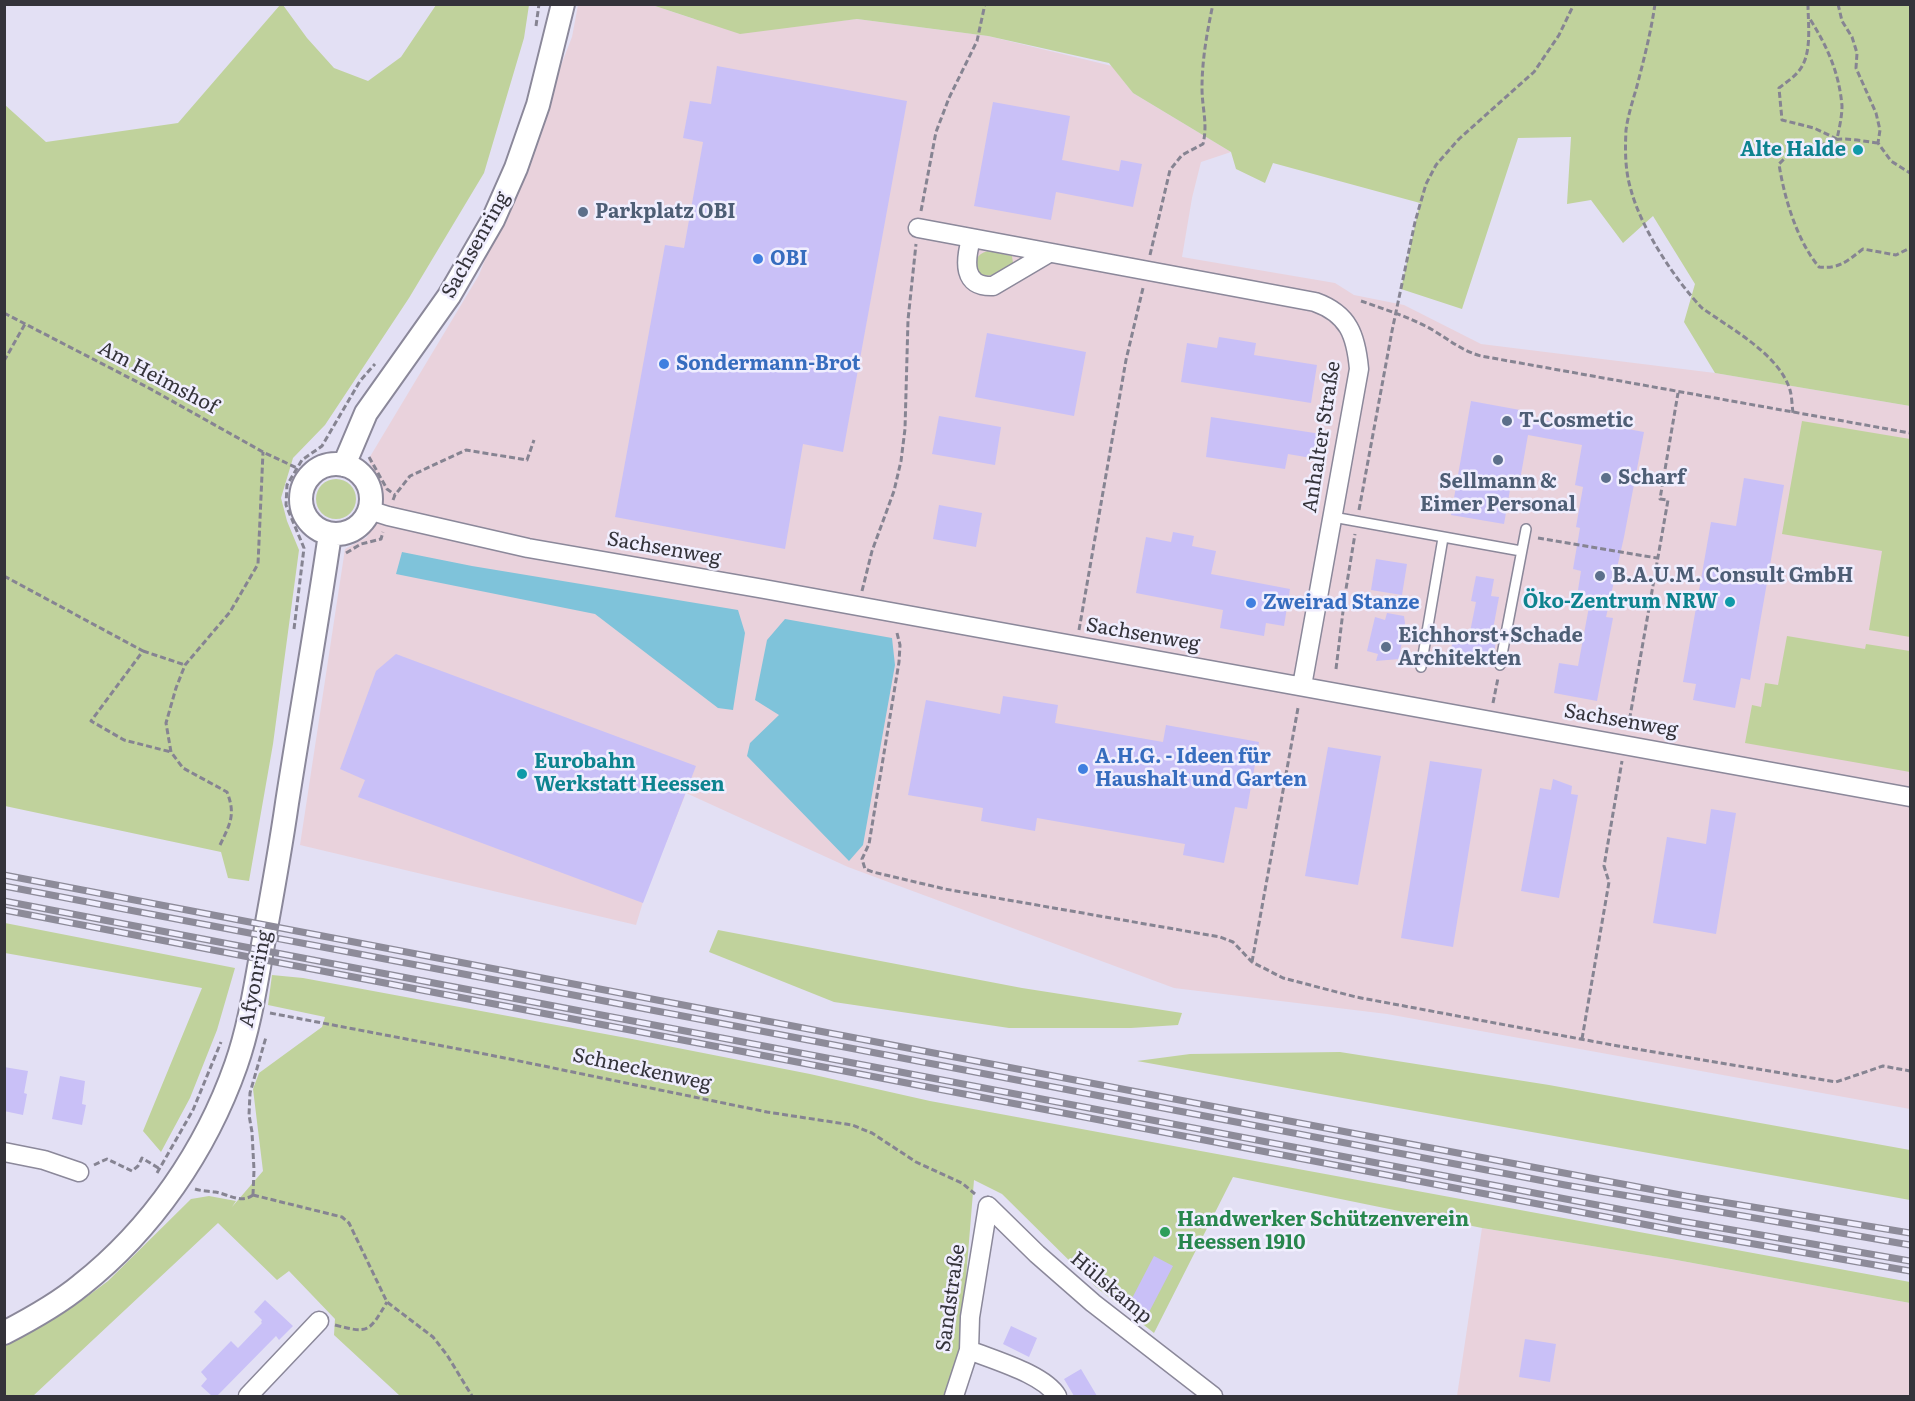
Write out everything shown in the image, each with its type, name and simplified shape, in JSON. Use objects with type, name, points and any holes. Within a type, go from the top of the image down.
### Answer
[{"type":"street","name":"Sachsenring","points":[[344,465],[366,413],[449,296],[493,220],[516,168],[538,105],[563,4]]},
{"type":"street","name":"Anhalter Straße","points":[[918,228],[1315,302],[1328,306],[1347,323],[1354,336],[1359,369],[1302,686]]},
{"type":"street","points":[[971,239],[966,265],[969,275],[976,283],[984,286],[993,286],[1049,253]]},
{"type":"street","points":[[334,464],[344,465],[361,474],[378,513],[365,518],[354,529],[328,543],[302,510],[301,492],[304,483],[317,469],[334,464]]},
{"type":"street","name":"Sachsenweg","points":[[378,513],[528,548],[1911,797]]},
{"type":"street","name":"Afyonring","points":[[4,1333],[33,1318],[81,1286],[121,1250],[179,1180],[219,1108],[236,1065],[263,1015],[279,857],[328,543]]},
{"type":"street","points":[[4,1152],[44,1160],[79,1172]]},
{"type":"street","name":"Sandstraße","points":[[954,1396],[969,1350],[970,1317],[987,1206]]},
{"type":"street","name":"Hülskamp","points":[[987,1206],[1036,1254],[1093,1303],[1213,1396]]},
{"type":"street","points":[[248,1396],[320,1321]]},
{"type":"street","points":[[969,1350],[1033,1376],[1054,1391],[1057,1396]]},
{"type":"lane","points":[[1333,516],[1521,551]]},
{"type":"lane","points":[[1500,665],[1525,532]]},
{"type":"lane","points":[[1421,667],[1443,538]]},
{"type":"path","points":[[859,607],[872,551],[894,491],[901,461],[906,429],[908,320],[918,228],[936,132],[949,98],[977,41],[985,4]]},
{"type":"path","points":[[1077,646],[1126,360],[1170,170],[1182,155],[1203,144],[1206,130],[1202,70],[1213,4]]},
{"type":"path","points":[[1336,669],[1357,521],[1396,314],[1415,222],[1426,184],[1432,172],[1459,139],[1534,72],[1559,35],[1574,4]]},
{"type":"path","points":[[1655,4],[1648,45],[1626,129],[1627,168],[1635,205],[1665,261],[1694,299],[1702,308],[1761,350],[1778,367],[1791,391],[1793,413]]},
{"type":"path","points":[[1808,4],[1808,47],[1805,61],[1799,72],[1779,88],[1782,120],[1814,129],[1837,139],[1878,143]]},
{"type":"path","points":[[1838,4],[1842,21],[1852,37],[1857,53],[1856,68],[1876,113],[1880,130],[1878,143],[1891,161],[1911,172]]},
{"type":"path","points":[[1808,16],[1825,42],[1834,68],[1842,108],[1837,139]]},
{"type":"path","points":[[1837,139],[1797,156],[1787,156],[1779,164],[1782,183],[1808,254],[1819,267],[1832,268],[1842,265],[1863,249],[1896,255],[1911,248]]},
{"type":"path","points":[[1361,301],[1429,328],[1468,352],[1481,356],[1911,434]]},
{"type":"path","name":"Am Heimshof","points":[[4,313],[297,468]]},
{"type":"path","points":[[5,359],[25,324]]},
{"type":"path","points":[[1582,1039],[1609,882],[1604,866],[1668,500],[1660,499],[1678,393]]},
{"type":"path","points":[[395,495],[410,476],[466,450],[527,460],[534,440]]},
{"type":"path","points":[[220,845],[231,821],[232,805],[227,792],[183,768],[171,752],[166,723],[185,665],[230,612],[258,564],[263,452]]},
{"type":"path","points":[[328,543],[343,555],[361,544],[381,539],[378,513]]},
{"type":"path","points":[[1525,532],[1657,558]]},
{"type":"path","points":[[4,576],[143,651],[185,665]]},
{"type":"path","points":[[897,633],[900,645],[899,662],[869,844],[862,859],[865,869],[945,889],[1220,937],[1233,942],[1252,962],[1282,978],[1356,997],[1582,1039],[1836,1082],[1883,1066],[1911,1071]]},
{"type":"path","points":[[143,651],[91,720],[124,740],[171,752]]},
{"type":"path","points":[[1493,703],[1500,665]]},
{"type":"path","points":[[1252,962],[1299,708]]},
{"type":"path","name":"Schneckenweg","points":[[263,1015],[490,1055],[767,1112],[852,1125],[872,1133],[916,1162],[962,1183],[987,1206]]},
{"type":"path","points":[[79,1172],[107,1159],[132,1171],[142,1158],[197,1191],[215,1192],[248,1199],[253,1195],[254,1170],[249,1115],[250,1093],[267,1033]]},
{"type":"path","points":[[253,1195],[342,1217],[349,1222],[387,1302],[433,1337],[472,1396]]},
{"type":"path","points":[[320,1321],[357,1331],[364,1330],[373,1325],[387,1302]]},
{"type":"shaded area","points":[[578,5],[652,5],[694,19],[812,24],[857,19],[988,36],[1112,66],[1133,93],[1231,152],[1201,162],[1182,257],[1335,283],[1354,295],[1404,305],[1481,344],[1715,373],[1910,406],[1910,1109],[1387,1014],[1174,988],[848,867],[686,793],[646,892],[636,925],[300,845],[345,549],[367,537],[383,490],[368,460],[479,275],[572,37]]},
{"type":"shaded area","points":[[1482,1228],[1671,1259],[1910,1303],[1910,1396],[1457,1396]]},
{"type":"green space","points":[[280,5],[283,5],[307,38],[334,68],[368,81],[401,57],[436,5],[529,5],[524,38],[484,173],[409,298],[325,425],[293,458],[281,498],[287,521],[299,550],[273,744],[249,881],[228,878],[221,852],[5,806],[4,104],[46,142],[178,123]]},
{"type":"green space","points":[[652,5],[1910,5],[1910,406],[1715,373],[1684,322],[1695,284],[1653,216],[1623,243],[1591,200],[1567,204],[1571,137],[1518,138],[1462,309],[1401,289],[1420,203],[1273,163],[1265,183],[1236,169],[1231,152],[1133,93],[1109,63],[988,36],[857,19],[740,34]]},
{"type":"green space","points":[[988,251],[1012,256],[1013,263],[998,273],[989,276],[981,274],[976,263],[980,254]]},
{"type":"green space","points":[[1802,421],[1910,439],[1910,637],[1869,630],[1882,551],[1782,534]]},
{"type":"green space","points":[[336,479],[344,480],[350,485],[355,491],[355,507],[350,513],[344,518],[336,519],[328,518],[322,513],[317,507],[316,499],[317,491],[322,485],[328,480]]},
{"type":"green space","points":[[1787,636],[1865,649],[1866,644],[1910,651],[1910,772],[1745,743],[1752,705],[1761,707],[1765,683],[1778,685]]},
{"type":"green space","points":[[5,923],[235,968],[217,1030],[190,1098],[161,1152],[143,1131],[202,988],[5,953]]},
{"type":"green space","points":[[718,930],[1022,988],[1182,1013],[1178,1025],[1131,1028],[1009,1028],[834,1002],[709,952]]},
{"type":"green space","points":[[272,975],[303,978],[632,1039],[810,1074],[930,1101],[1910,1282],[1910,1303],[1671,1259],[1482,1228],[1233,1177],[1154,1333],[1096,1287],[1002,1194],[974,1180],[963,1315],[965,1336],[944,1396],[400,1396],[334,1335],[335,1319],[289,1271],[277,1280],[218,1223],[33,1396],[5,1396],[5,1345],[77,1304],[108,1281],[191,1199],[209,1196],[236,1201],[232,1207],[263,1171],[253,1089],[259,1073],[322,1027],[325,1017],[268,1005]]},
{"type":"green space","points":[[1340,1052],[1549,1085],[1910,1150],[1910,1200],[1137,1061],[1190,1054]]},
{"type":"water","points":[[402,552],[472,566],[738,610],[745,633],[733,710],[718,708],[595,614],[396,574]]},
{"type":"water","points":[[785,619],[892,638],[895,665],[863,845],[849,861],[747,756],[750,743],[779,715],[755,700],[767,640]]},
{"type":"building","points":[[717,66],[907,101],[843,452],[803,444],[785,549],[615,517],[665,245],[684,248],[703,142],[683,138],[690,101],[711,104]]},
{"type":"building","points":[[993,102],[1070,116],[1062,160],[1119,171],[1121,160],[1142,164],[1133,207],[1056,192],[1051,220],[974,206]]},
{"type":"building","points":[[987,333],[1086,352],[1074,416],[975,397]]},
{"type":"building","points":[[1219,337],[1256,343],[1254,355],[1317,365],[1311,403],[1181,382],[1187,343],[1217,348]]},
{"type":"building","points":[[1471,401],[1520,410],[1519,413],[1532,416],[1532,418],[1563,424],[1564,417],[1644,432],[1606,617],[1613,618],[1597,701],[1554,693],[1559,663],[1578,666],[1591,596],[1582,595],[1578,590],[1581,571],[1573,569],[1580,528],[1576,527],[1583,487],[1575,485],[1582,445],[1528,435],[1520,480],[1512,478],[1504,524],[1451,515]]},
{"type":"building","points":[[939,416],[1001,427],[995,465],[932,454]]},
{"type":"building","points":[[1211,417],[1321,434],[1317,459],[1288,454],[1285,469],[1206,457]]},
{"type":"building","name":"Öko-Zentrum NRW","points":[[1744,478],[1784,485],[1750,680],[1741,678],[1735,708],[1693,700],[1696,684],[1683,682],[1711,522],[1736,526]]},
{"type":"building","points":[[939,505],[982,513],[976,547],[933,539]]},
{"type":"building","points":[[1173,532],[1194,536],[1192,546],[1216,551],[1211,574],[1290,589],[1284,626],[1266,623],[1264,636],[1220,628],[1223,610],[1136,593],[1146,537],[1171,542]]},
{"type":"building","points":[[1376,559],[1407,564],[1402,595],[1371,590]]},
{"type":"building","points":[[1476,576],[1494,579],[1491,596],[1499,597],[1491,640],[1496,641],[1492,667],[1449,660],[1454,634],[1469,637],[1476,602],[1471,601]]},
{"type":"building","points":[[1387,613],[1404,616],[1405,623],[1399,659],[1376,661],[1378,654],[1367,651],[1375,617],[1385,620]]},
{"type":"building","name":"Eurobahn Werkstatt Heessen","points":[[396,654],[696,766],[643,903],[358,797],[365,780],[340,769],[376,671]]},
{"type":"building","name":"A.H.G. - Ideen für Haushalt und Garten","points":[[1003,696],[1058,705],[1055,723],[1163,742],[1166,725],[1259,742],[1247,809],[1235,807],[1224,863],[1183,855],[1185,844],[1037,818],[1035,831],[981,821],[983,808],[908,795],[926,700],[1000,714]]},
{"type":"building","points":[[1328,747],[1381,756],[1358,885],[1305,876]]},
{"type":"building","points":[[1430,761],[1482,769],[1453,947],[1401,938]]},
{"type":"building","points":[[1553,779],[1572,786],[1571,794],[1578,795],[1559,898],[1521,891],[1540,788],[1551,790]]},
{"type":"building","points":[[1711,809],[1736,813],[1716,934],[1653,923],[1667,837],[1706,844]]},
{"type":"building","points":[[4,1067],[28,1071],[23,1115],[4,1111]]},
{"type":"building","points":[[60,1076],[85,1081],[82,1104],[86,1105],[82,1125],[52,1119]]},
{"type":"building","points":[[1154,1256],[1173,1266],[1146,1318],[1127,1308]]},
{"type":"building","points":[[265,1300],[293,1326],[279,1340],[276,1336],[217,1396],[212,1396],[201,1386],[207,1379],[201,1372],[231,1341],[238,1348],[262,1323],[254,1312]]},
{"type":"building","points":[[1011,1326],[1037,1338],[1029,1357],[1003,1344]]},
{"type":"building","points":[[1525,1339],[1556,1344],[1550,1382],[1519,1377]]},
{"type":"building","points":[[1081,1369],[1097,1396],[1074,1396],[1064,1379]]},
{"type":"railway","points":[[4,875],[1686,1196],[1910,1233]]},
{"type":"railway","points":[[4,886],[1565,1185],[1910,1245]]},
{"type":"railway","points":[[4,901],[1681,1221],[1910,1261]]},
{"type":"railway","points":[[4,910],[1679,1231],[1910,1271]]},
{"type":"place","name":"Alte Halde","points":[[1858,150]]},
{"type":"place","name":"Parkplatz OBI","points":[[583,212]]},
{"type":"place","name":"OBI","points":[[758,259]]},
{"type":"place","name":"Sondermann-Brot","points":[[664,364]]},
{"type":"place","name":"T-Cosmetic","points":[[1507,421]]},
{"type":"place","name":"Sellmann & Eimer Personal","points":[[1498,460]]},
{"type":"place","name":"Scharf","points":[[1606,478]]},
{"type":"place","name":"B.A.U.M. Consult GmbH","points":[[1600,576]]},
{"type":"place","name":"Öko-Zentrum NRW","points":[[1730,602]]},
{"type":"place","name":"Zweirad Stanze","points":[[1251,603]]},
{"type":"place","name":"Eichhorst+Schade Architekten","points":[[1386,647]]},
{"type":"place","name":"A.H.G. - Ideen für Haushalt und Garten","points":[[1083,769]]},
{"type":"place","name":"Eurobahn Werkstatt Heessen","points":[[522,774]]},
{"type":"place","name":"Handwerker Schützenverein Heessen 1910","points":[[1165,1232]]}]
